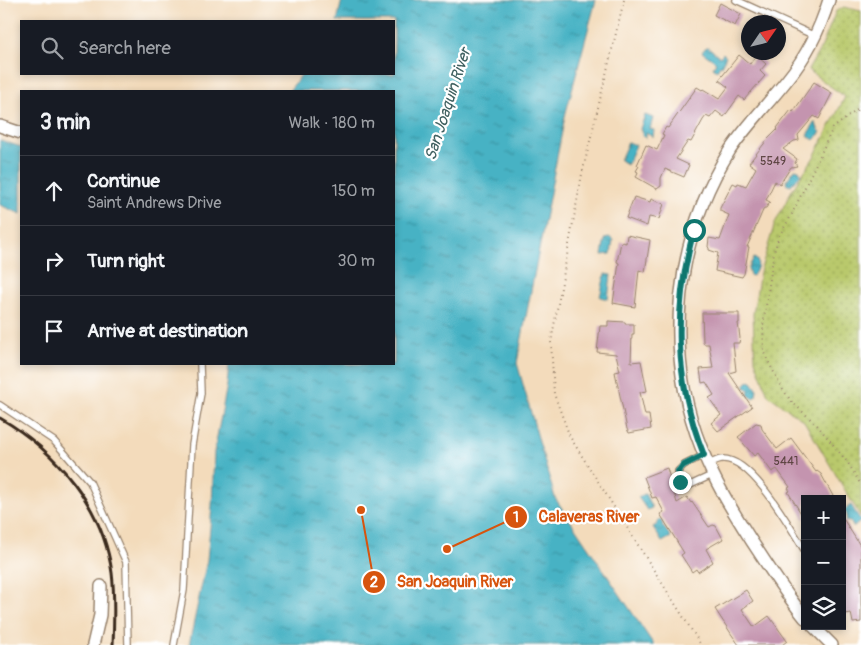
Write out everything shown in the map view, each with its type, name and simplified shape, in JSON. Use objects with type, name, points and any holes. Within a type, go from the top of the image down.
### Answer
[{"type":"street","points":[[801,613],[780,585],[725,499],[708,465],[692,424],[681,368],[679,310],[686,258],[694,230],[720,167],[747,127],[788,79],[803,57],[815,36],[829,0]]},
{"type":"street","points":[[0,126],[20,133]]},
{"type":"street","points":[[94,645],[100,615],[102,586]]},
{"type":"street","points":[[817,630],[832,645]]},
{"type":"lane","points":[[736,0],[815,36]]},
{"type":"lane","points":[[174,645],[184,590],[192,445],[201,393],[200,365]]},
{"type":"lane","points":[[0,405],[54,441],[90,482],[126,562],[128,645]]},
{"type":"lane","points":[[708,465],[688,486],[680,482],[678,471],[684,465],[708,465],[722,459],[734,462],[751,474],[768,492],[801,545]]},
{"type":"path","points":[[624,0],[582,174],[551,342],[554,394],[570,437],[701,645]]},
{"type":"path","points":[[861,107],[833,128],[779,236],[774,252],[763,326],[764,352],[783,390],[792,402],[817,425],[848,463],[861,485]]},
{"type":"green space","points":[[844,7],[861,11],[861,517],[804,421],[768,395],[755,360],[753,314],[760,272],[775,223],[792,190],[814,157],[845,97],[808,70],[822,46],[836,11]]},
{"type":"water","points":[[342,0],[596,0],[565,116],[517,363],[555,498],[654,645],[189,645],[207,560],[214,452],[229,365],[395,365],[395,90],[290,90],[301,75],[395,75],[395,20],[337,20]]},
{"type":"water","points":[[707,46],[720,57],[723,53],[726,56],[717,70],[713,67],[716,62],[702,52]]},
{"type":"water","points":[[645,115],[653,118],[650,129],[654,130],[653,137],[646,133],[646,138],[642,136],[643,133],[640,129]]},
{"type":"water","points":[[814,123],[816,123],[821,132],[814,140],[808,136]]},
{"type":"water","points":[[0,140],[20,147],[20,214],[0,205]]},
{"type":"water","points":[[628,142],[636,145],[627,165],[620,160]]},
{"type":"water","points":[[795,169],[799,170],[801,174],[791,185],[787,185],[786,181]]},
{"type":"water","points":[[609,237],[613,240],[611,254],[602,255],[605,238]]},
{"type":"water","points":[[754,258],[758,264],[752,276],[748,268]]},
{"type":"water","points":[[605,274],[611,275],[608,299],[600,297]]},
{"type":"water","points":[[748,381],[752,382],[757,389],[756,396],[753,398],[748,395],[749,390],[744,386]]},
{"type":"water","points":[[645,494],[652,508],[647,510],[638,497]]},
{"type":"water","points":[[851,505],[861,521],[854,527],[850,521],[846,520],[846,509]]},
{"type":"water","points":[[660,519],[671,537],[662,542],[653,527],[658,524],[657,522]]},
{"type":"building","points":[[720,3],[741,14],[735,26],[714,15]]},
{"type":"building","points":[[739,55],[741,60],[745,60],[750,64],[753,60],[762,60],[766,64],[760,71],[765,76],[744,100],[739,96],[724,117],[716,111],[710,118],[706,116],[703,120],[691,142],[688,141],[676,159],[689,165],[684,177],[665,169],[661,178],[661,186],[657,189],[636,177],[638,172],[636,171],[639,166],[637,165],[646,145],[657,150],[666,127],[668,128],[697,87],[719,99],[728,87],[719,80]]},
{"type":"building","points":[[814,82],[832,93],[819,119],[814,116],[798,135],[799,140],[794,141],[783,149],[797,159],[795,163],[797,166],[791,167],[780,184],[775,181],[766,200],[770,202],[764,208],[747,247],[749,247],[744,274],[742,277],[715,271],[718,253],[709,250],[709,238],[720,240],[729,215],[720,211],[720,208],[733,183],[746,186],[756,168],[749,163],[778,129],[791,110],[793,112]]},
{"type":"building","points":[[634,197],[650,202],[651,199],[664,204],[659,219],[649,217],[647,226],[626,218]]},
{"type":"building","points":[[627,235],[650,240],[645,272],[639,270],[635,307],[613,303],[621,242],[626,243]]},
{"type":"building","points":[[702,313],[739,313],[739,343],[733,343],[736,371],[729,373],[752,407],[718,431],[711,423],[721,415],[709,398],[714,395],[706,382],[702,383],[700,369],[713,368],[709,344],[704,344],[703,342]]},
{"type":"building","points":[[608,321],[634,324],[631,362],[641,361],[647,391],[640,392],[645,415],[649,415],[651,429],[629,433],[627,429],[615,372],[620,371],[616,354],[597,352],[600,326],[608,326]]},
{"type":"building","points":[[756,423],[761,424],[762,429],[777,449],[791,438],[816,472],[821,474],[832,495],[801,495],[801,513],[788,492],[790,487],[777,469],[772,472],[758,453],[754,456],[738,437]]},
{"type":"building","points":[[667,468],[677,503],[687,497],[709,527],[716,526],[723,539],[706,549],[713,562],[698,572],[696,569],[692,572],[681,555],[684,553],[660,514],[664,512],[656,497],[652,498],[644,477]]},
{"type":"building","points":[[846,523],[861,547],[861,622],[853,623],[851,613],[846,614]]},
{"type":"building","points":[[746,590],[753,601],[742,609],[754,627],[769,616],[787,641],[782,645],[739,645],[715,609]]},
{"type":"railway","points":[[0,418],[21,431],[58,464],[74,483],[99,525],[107,548],[112,573],[114,600],[113,645]]},
{"type":"place","name":"San Joaquin River","points":[[361,510]]},
{"type":"place","name":"Calaveras River","points":[[447,549]]},
{"type":"route","points":[[680,482],[678,471],[684,465],[704,455],[692,424],[681,368],[679,339],[681,286],[694,230]]}]
